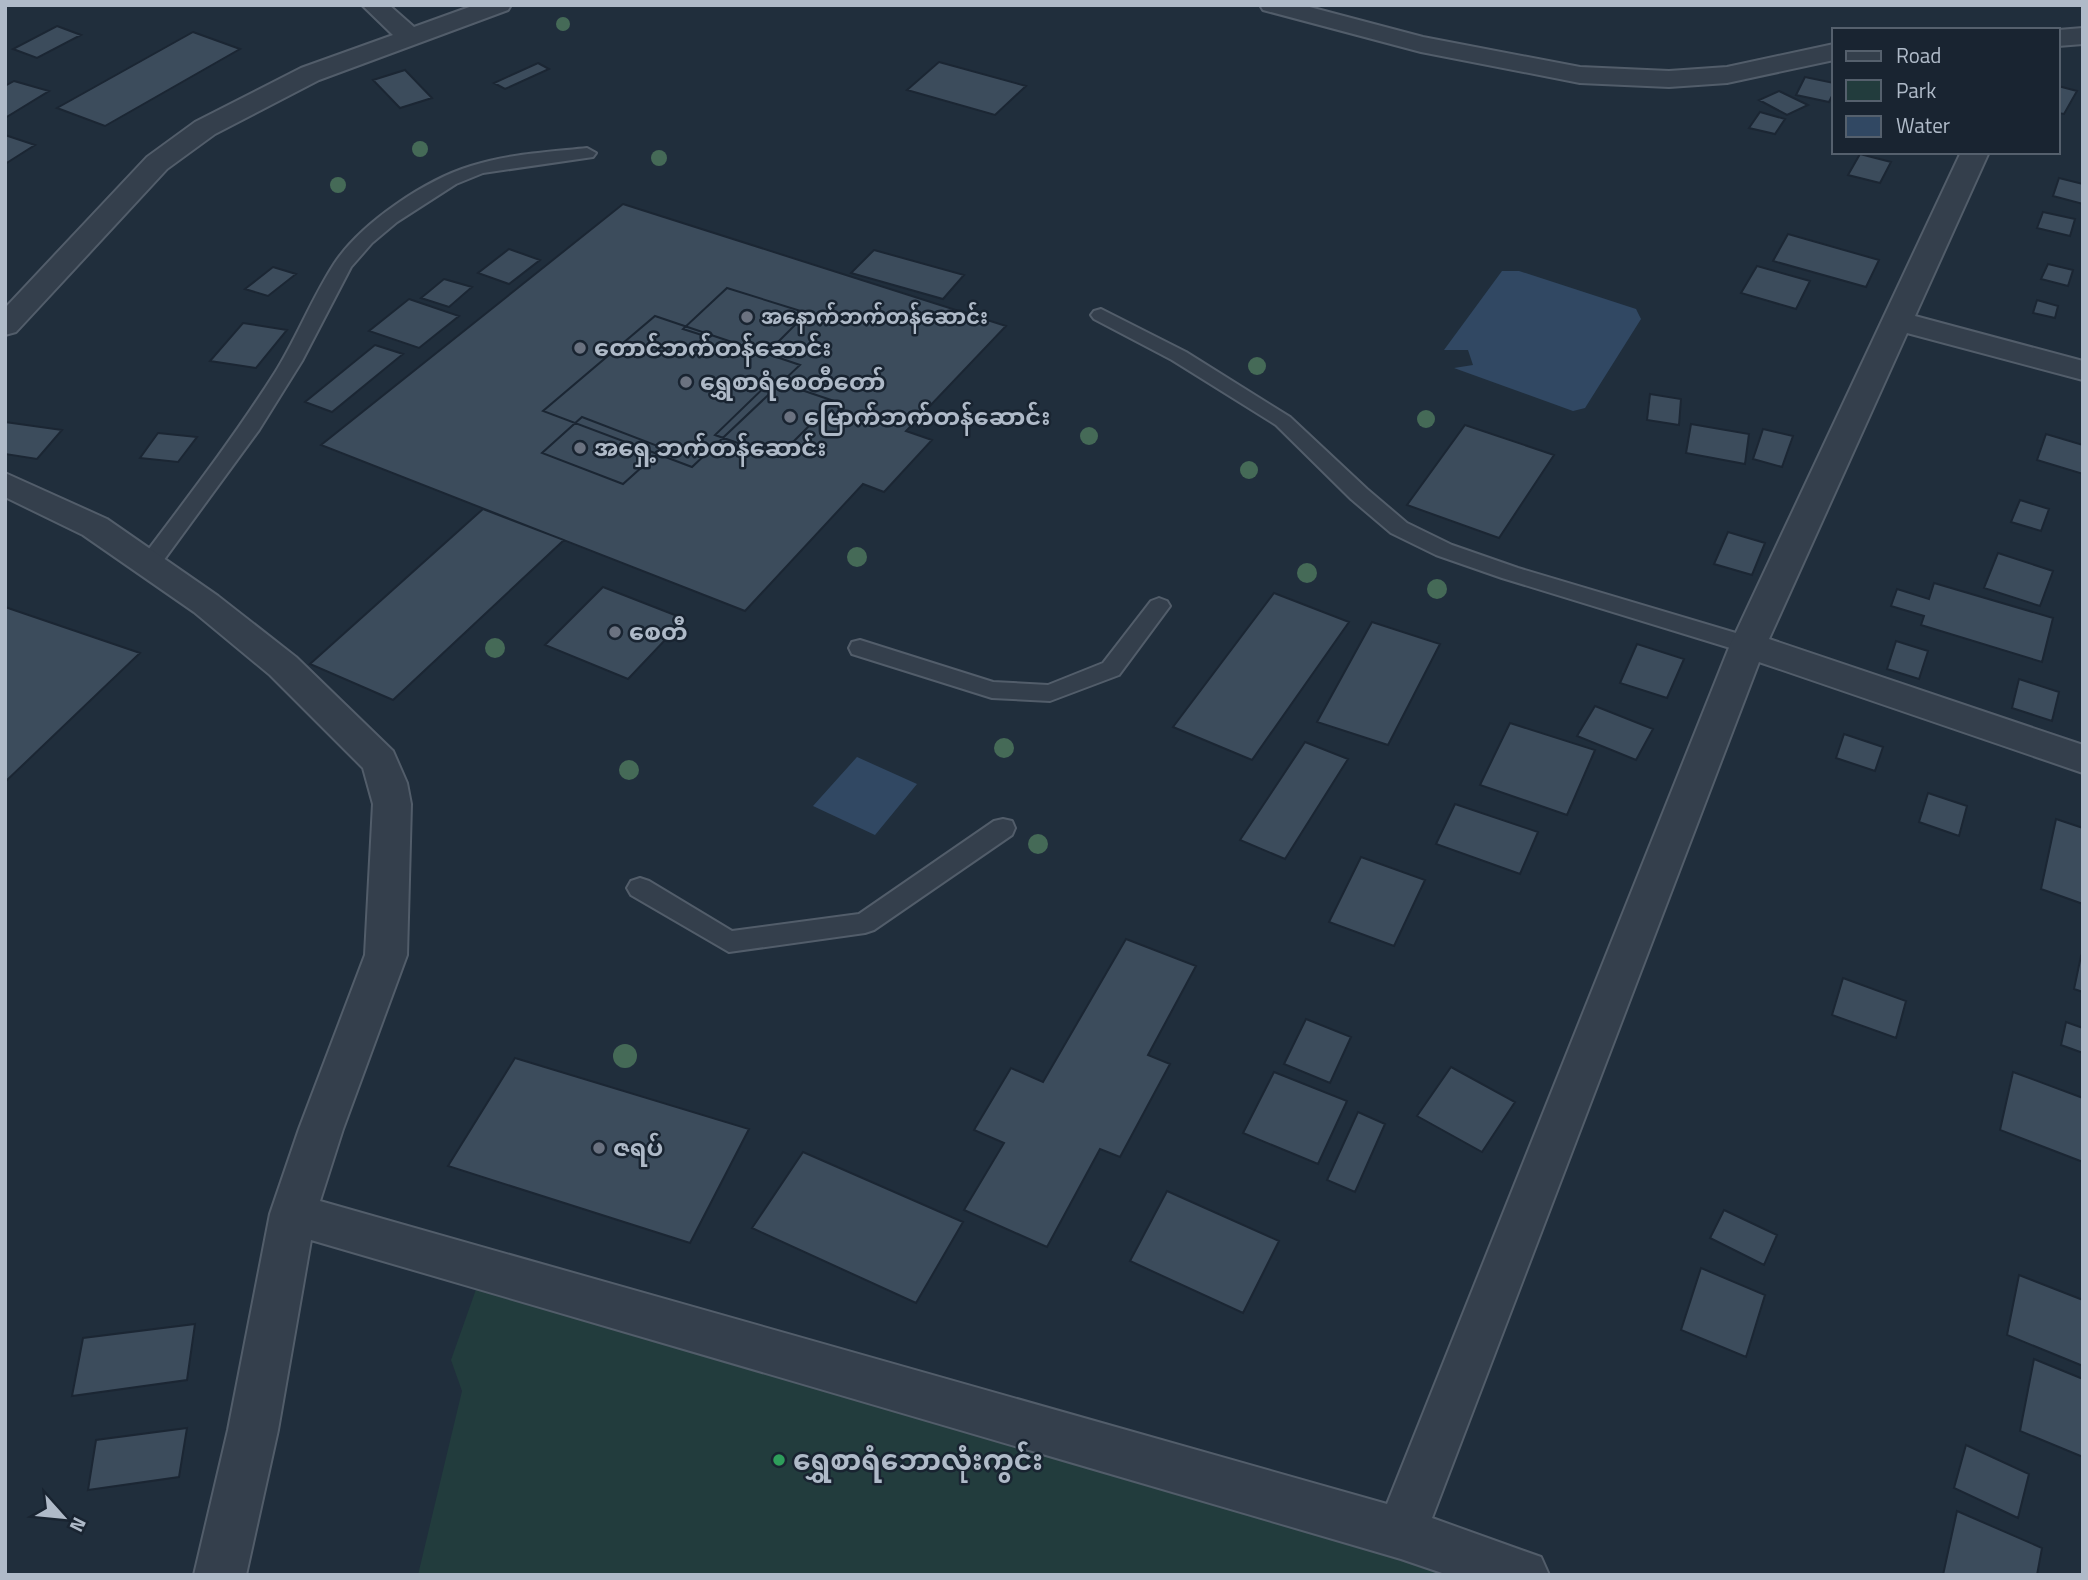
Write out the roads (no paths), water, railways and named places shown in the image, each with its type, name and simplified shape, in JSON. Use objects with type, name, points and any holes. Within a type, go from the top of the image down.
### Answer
[{"type":"street","points":[[374,5],[410,37]]},
{"type":"street","points":[[5,326],[157,163],[180,145],[242,107],[310,74],[499,5]]},
{"type":"street","points":[[1272,5],[1421,44],[1580,75],[1669,79],[1727,75],[1832,51]]},
{"type":"street","points":[[2060,38],[2083,36]]},
{"type":"street","points":[[1401,1533],[1748,645],[1974,154]]},
{"type":"street","points":[[1898,321],[2083,371]]},
{"type":"street","points":[[5,484],[95,527],[150,563],[284,666],[380,761],[388,783],[392,804],[386,956],[321,1129],[293,1214],[253,1430],[220,1575]]},
{"type":"street","points":[[1748,645],[2083,759]]},
{"type":"street","points":[[293,1214],[1401,1533],[1523,1575]]},
{"type":"lane","points":[[150,563],[250,430],[292,361],[343,265],[365,239],[421,198],[459,177],[514,162],[587,153]]},
{"type":"lane","points":[[1101,315],[1179,356],[1283,421],[1359,494],[1399,528],[1444,550],[1510,573],[1748,645]]},
{"type":"lane","points":[[860,648],[992,691],[1050,693],[1111,669],[1159,606]]},
{"type":"lane","points":[[640,888],[729,942],[865,923],[1003,828]]},
{"type":"water","points":[[1502,271],[1519,271],[1636,309],[1641,319],[1585,408],[1573,411],[1454,368],[1473,365],[1468,350],[1444,350]]},
{"type":"water","points":[[857,757],[917,784],[875,835],[813,806]]},
{"type":"place","name":"အနောက်ဘက်တန်ဆောင်း","points":[[747,317]]},
{"type":"place","name":"တောင်ဘက်တန်ဆောင်း","points":[[580,348]]},
{"type":"place","name":"ရွှေစာရံစေတီတော်","points":[[686,382]]},
{"type":"place","name":"မြောက်ဘက်တန်ဆောင်း","points":[[790,417]]},
{"type":"place","name":"အရှေ့ဘက်တန်ဆောင်း","points":[[580,448]]},
{"type":"place","name":"စေတီ","points":[[615,632]]},
{"type":"place","name":"ဇရပ်","points":[[599,1148]]},
{"type":"place","name":"ရွှေစာရံဘောလုံးကွင်း","points":[[779,1460]]}]
